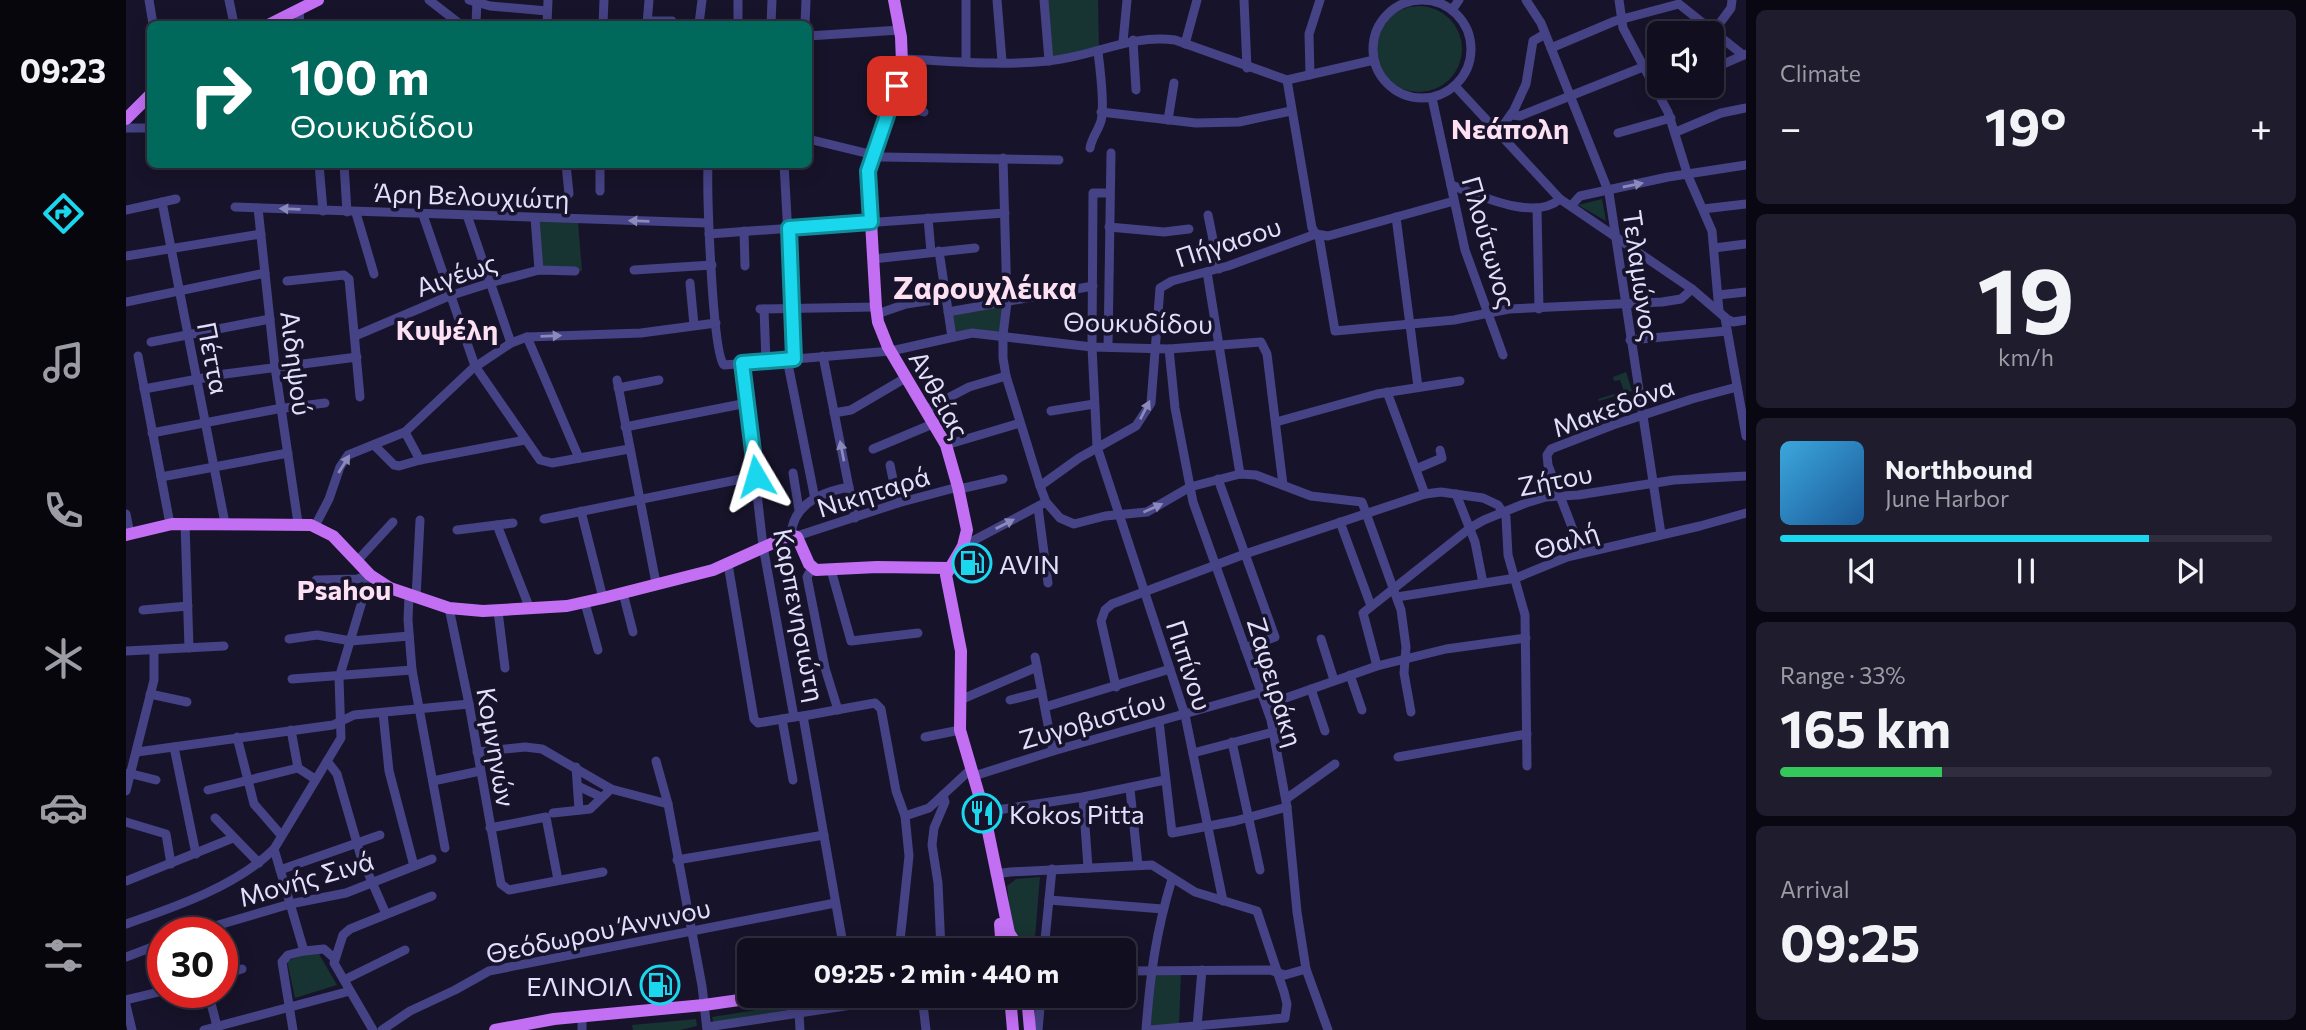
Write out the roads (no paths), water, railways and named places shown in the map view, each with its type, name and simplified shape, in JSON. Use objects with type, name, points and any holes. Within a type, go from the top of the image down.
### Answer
[{"type":"main road","name":"Ανθείας","points":[[894,0],[903,59],[868,171],[876,310],[881,331],[891,351],[946,445],[967,522],[963,546]]},
{"type":"main road","points":[[276,21],[315,1]]},
{"type":"main road","points":[[126,119],[147,98]]},
{"type":"main road","points":[[128,535],[170,524],[185,523],[298,523],[316,526],[333,536],[370,575],[384,585],[449,608],[498,611],[585,603],[708,572],[763,546],[794,536],[812,568],[948,568]]},
{"type":"main road","points":[[963,546],[948,568],[946,582],[961,651],[960,730],[984,812],[998,889],[1001,938]]},
{"type":"main road","points":[[998,889],[1003,897],[1012,938]]},
{"type":"main road","points":[[495,1030],[542,1021],[582,1024],[737,1000]]},
{"type":"main road","points":[[1011,1008],[1013,1030]]},
{"type":"main road","points":[[1028,1008],[1030,1030]]},
{"type":"street","points":[[149,0],[152,21]]},
{"type":"street","points":[[229,0],[233,21]]},
{"type":"street","points":[[429,0],[456,21]]},
{"type":"street","points":[[547,21],[548,0]]},
{"type":"street","points":[[603,21],[604,0]]},
{"type":"street","points":[[648,21],[649,0]]},
{"type":"street","points":[[699,21],[702,0]]},
{"type":"street","points":[[738,0],[738,21]]},
{"type":"street","points":[[771,21],[772,0]]},
{"type":"street","points":[[805,21],[806,0]]},
{"type":"street","points":[[966,0],[966,61]]},
{"type":"street","points":[[997,0],[1002,61]]},
{"type":"street","points":[[1044,0],[1049,61]]},
{"type":"street","points":[[1128,0],[1128,41],[1136,90]]},
{"type":"street","points":[[1185,44],[1197,0]]},
{"type":"street","points":[[1244,0],[1247,68]]},
{"type":"street","points":[[1310,75],[1309,34],[1321,0]]},
{"type":"street","points":[[1451,10],[1459,0]]},
{"type":"street","name":"Τελαμώνος","points":[[1526,0],[1545,33],[1608,190],[1661,534]]},
{"type":"street","points":[[1619,0],[1620,20],[1647,73]]},
{"type":"street","points":[[1722,21],[1731,8],[1732,0]]},
{"type":"street","points":[[476,21],[475,1],[490,6],[547,11]]},
{"type":"street","points":[[1412,1],[1433,1],[1451,10],[1464,25],[1471,43],[1466,71],[1455,86],[1432,97],[1414,98],[1397,92],[1382,78],[1374,60],[1373,42],[1379,25],[1391,11],[1412,1]]},
{"type":"street","points":[[1550,48],[1620,20],[1677,2],[1700,21]]},
{"type":"street","points":[[299,10],[300,21]]},
{"type":"street","points":[[446,13],[447,21]]},
{"type":"street","points":[[812,36],[900,30]]},
{"type":"street","points":[[1497,134],[1511,115],[1526,84],[1533,41],[1545,33]]},
{"type":"street","points":[[903,59],[1049,61],[1098,52],[1128,41],[1156,37],[1175,40],[1247,68],[1287,80],[1374,60]]},
{"type":"street","points":[[1724,39],[1745,54]]},
{"type":"street","points":[[1090,148],[1091,138],[1101,121],[1101,71],[1098,52]]},
{"type":"street","points":[[1724,64],[1745,54]]},
{"type":"street","points":[[1511,115],[1520,116],[1643,66]]},
{"type":"street","points":[[1287,80],[1335,331],[1454,320],[1487,313],[1677,300],[1692,289]]},
{"type":"street","points":[[1168,120],[1174,83]]},
{"type":"street","points":[[1455,86],[1560,199],[1692,289],[1722,314],[1733,321],[1746,320]]},
{"type":"street","name":"Πλούτωνος","points":[[1432,97],[1466,255],[1503,355]]},
{"type":"street","points":[[1660,98],[1671,118],[1688,176],[1712,231],[1717,295],[1727,331],[1746,436]]},
{"type":"street","points":[[891,104],[924,111]]},
{"type":"street","points":[[1676,132],[1721,113],[1746,108]]},
{"type":"street","points":[[1101,112],[1196,123],[1240,122],[1291,111]]},
{"type":"street","points":[[1618,133],[1671,118]]},
{"type":"street","points":[[126,128],[147,128]]},
{"type":"street","points":[[812,140],[873,156],[1059,160]]},
{"type":"street","points":[[1108,347],[1111,153]]},
{"type":"street","points":[[1003,158],[1007,302],[1003,335],[1006,376],[1040,486],[1048,583]]},
{"type":"street","points":[[1571,206],[1580,196],[1746,164]]},
{"type":"street","points":[[319,168],[323,211]]},
{"type":"street","points":[[345,168],[351,213],[374,274]]},
{"type":"street","points":[[566,168],[569,194]]},
{"type":"street","points":[[600,168],[600,191]]},
{"type":"street","points":[[316,526],[348,455],[405,432],[475,366],[511,343],[527,337],[641,333],[716,323],[708,223],[708,168]]},
{"type":"street","points":[[785,168],[793,309],[791,359],[815,499]]},
{"type":"street","points":[[1451,185],[1516,206],[1536,208],[1551,205],[1560,199]]},
{"type":"street","name":"Πιπίνου","points":[[1110,193],[1093,193],[1092,347],[1097,447],[1185,715],[1223,901]]},
{"type":"street","points":[[126,210],[176,199]]},
{"type":"street","name":"Πήγασου","points":[[1040,486],[1097,447],[1136,426],[1148,408],[1151,403],[1159,289],[1172,281],[1219,269],[1317,235],[1454,201]]},
{"type":"street","name":"Πέττα","points":[[162,202],[225,523]]},
{"type":"street","points":[[1703,208],[1746,204]]},
{"type":"street","name":"Άρη Βελουχιώτη","points":[[235,207],[708,223]]},
{"type":"street","name":"Αιδηψού","points":[[258,208],[275,366],[298,523]]},
{"type":"street","points":[[1536,208],[1539,309]]},
{"type":"street","points":[[709,234],[1004,213]]},
{"type":"street","points":[[423,215],[475,366],[540,460],[552,463],[629,449]]},
{"type":"street","points":[[467,215],[511,343]]},
{"type":"street","points":[[1208,215],[1219,269]]},
{"type":"street","points":[[1396,217],[1418,387]]},
{"type":"street","points":[[535,218],[539,270]]},
{"type":"street","points":[[928,218],[952,337]]},
{"type":"street","points":[[1109,227],[1164,232],[1189,229]]},
{"type":"street","points":[[744,231],[745,266]]},
{"type":"street","points":[[126,256],[261,234]]},
{"type":"street","points":[[1714,248],[1746,244]]},
{"type":"street","points":[[873,259],[975,248]]},
{"type":"street","points":[[634,270],[712,265]]},
{"type":"street","name":"Αιγέως","points":[[355,336],[449,296],[490,283],[539,270],[575,271]]},
{"type":"street","points":[[1207,272],[1240,474]]},
{"type":"street","points":[[126,302],[265,273]]},
{"type":"street","points":[[286,281],[344,275],[347,277],[360,397]]},
{"type":"street","points":[[690,283],[694,325]]},
{"type":"street","points":[[948,312],[1093,286]]},
{"type":"street","points":[[1717,295],[1746,292]]},
{"type":"street","points":[[766,361],[762,309],[876,310],[946,298]]},
{"type":"street","points":[[151,342],[270,319]]},
{"type":"street","name":"Θουκυδίδου","points":[[716,323],[719,358],[724,365],[891,351],[972,333],[1092,347],[1154,349],[1261,342],[1268,354],[1276,422]]},
{"type":"street","points":[[1630,340],[1727,331]]},
{"type":"street","points":[[527,337],[579,457]]},
{"type":"street","name":"Ζαφειράκη","points":[[1169,349],[1175,408],[1193,502],[1262,692],[1273,732],[1287,803],[1297,912],[1306,969],[1328,1030]]},
{"type":"street","points":[[138,356],[170,524]]},
{"type":"street","points":[[823,356],[855,517]]},
{"type":"street","points":[[144,388],[275,366],[357,357]]},
{"type":"street","name":"Καρπενησιώτη","points":[[742,363],[763,546],[824,835],[842,938]]},
{"type":"street","points":[[927,409],[969,387],[1006,376]]},
{"type":"street","points":[[834,413],[851,410],[907,377]]},
{"type":"street","points":[[656,583],[617,384],[659,380]]},
{"type":"street","points":[[1283,485],[1276,422],[1387,392],[1460,381]]},
{"type":"street","name":"Μακεδόνα","points":[[1581,553],[1547,461],[1552,448],[1641,416],[1737,387]]},
{"type":"street","points":[[1387,392],[1425,494]]},
{"type":"street","points":[[152,433],[282,408],[325,403]]},
{"type":"street","points":[[625,427],[747,403]]},
{"type":"street","points":[[1051,411],[1094,404]]},
{"type":"street","points":[[873,449],[935,423]]},
{"type":"street","points":[[946,445],[1020,423]]},
{"type":"street","points":[[405,432],[420,460]]},
{"type":"street","points":[[374,445],[394,465],[400,466],[525,440]]},
{"type":"street","points":[[1416,469],[1443,458],[1440,450]]},
{"type":"street","points":[[161,477],[288,453]]},
{"type":"street","points":[[890,465],[898,503]]},
{"type":"street","points":[[793,473],[799,510]]},
{"type":"street","points":[[1042,505],[1071,523],[1117,514],[1147,512],[1190,487],[1240,474],[1256,475],[1311,496],[1359,501],[1364,505],[1395,592],[1406,647],[1404,673],[1411,712]]},
{"type":"street","points":[[544,519],[756,476]]},
{"type":"street","name":"Ζήτου","points":[[1367,609],[1395,592],[1470,528],[1534,500],[1683,479],[1746,476]]},
{"type":"street","name":"Νικηταρά","points":[[794,536],[898,503],[958,487],[1003,479]]},
{"type":"street","points":[[1218,479],[1275,637],[1245,648]]},
{"type":"street","points":[[794,536],[793,524],[799,510],[828,492],[849,487]]},
{"type":"street","points":[[1116,687],[1101,624],[1102,615],[1112,604],[1245,554],[1425,494],[1438,491],[1456,494],[1492,501],[1503,512],[1507,524],[1508,555],[1524,609],[1527,766]]},
{"type":"street","points":[[1456,494],[1470,528],[1483,583]]},
{"type":"street","points":[[963,546],[1042,505]]},
{"type":"street","points":[[581,511],[603,598]]},
{"type":"street","name":"Θαλή","points":[[1395,592],[1516,578],[1581,553],[1746,513]]},
{"type":"street","points":[[126,514],[128,535]]},
{"type":"street","points":[[420,520],[409,636],[418,710],[445,848]]},
{"type":"street","points":[[358,560],[393,522]]},
{"type":"street","points":[[1340,522],[1367,609],[1377,666]]},
{"type":"street","points":[[185,523],[189,648]]},
{"type":"street","points":[[457,530],[513,523]]},
{"type":"street","points":[[497,525],[530,609]]},
{"type":"street","points":[[728,564],[754,719],[758,723],[875,703],[879,705],[896,791],[905,816],[909,856],[900,938]]},
{"type":"street","points":[[812,568],[807,577],[825,668],[838,710]]},
{"type":"street","points":[[831,570],[851,641],[918,633]]},
{"type":"street","points":[[316,580],[357,579],[370,575]]},
{"type":"street","points":[[126,924],[180,904],[260,863],[274,849],[341,738],[340,676],[370,575]]},
{"type":"street","points":[[623,593],[633,632]]},
{"type":"street","points":[[585,603],[598,650]]},
{"type":"street","points":[[143,610],[188,606]]},
{"type":"street","name":"Κομνηνών","points":[[449,608],[501,884],[509,890],[558,880]]},
{"type":"street","points":[[498,611],[505,668]]},
{"type":"street","points":[[289,639],[317,635],[351,641],[409,636]]},
{"type":"street","points":[[1266,705],[1404,659],[1446,649],[1526,638]]},
{"type":"street","points":[[1321,639],[1334,681]]},
{"type":"street","points":[[126,652],[225,646]]},
{"type":"street","points":[[126,791],[155,671],[154,650]]},
{"type":"street","points":[[1035,657],[1053,751]]},
{"type":"street","points":[[960,700],[1037,667]]},
{"type":"street","points":[[1045,707],[1170,669]]},
{"type":"street","points":[[292,679],[412,670]]},
{"type":"street","points":[[1350,675],[1362,710]]},
{"type":"street","points":[[1311,688],[1325,731]]},
{"type":"street","points":[[1010,700],[1042,692]]},
{"type":"street","name":"Ζυγοβιστίου","points":[[973,772],[1262,692]]},
{"type":"street","points":[[150,694],[187,702]]},
{"type":"street","points":[[137,752],[335,725],[354,715],[469,704]]},
{"type":"street","points":[[383,713],[389,771],[414,866]]},
{"type":"street","points":[[782,719],[793,779]]},
{"type":"street","points":[[1159,721],[1172,833],[1248,817],[1287,803],[1335,764]]},
{"type":"street","points":[[291,730],[298,768],[315,779]]},
{"type":"street","points":[[925,737],[960,730]]},
{"type":"street","points":[[1193,752],[1273,732]]},
{"type":"street","points":[[1398,757],[1527,734]]},
{"type":"street","points":[[237,737],[254,804],[281,835]]},
{"type":"street","points":[[1232,742],[1260,870]]},
{"type":"street","points":[[174,747],[196,854]]},
{"type":"street","points":[[477,752],[537,747],[576,766],[611,789],[668,804]]},
{"type":"street","points":[[327,761],[337,774],[357,844],[386,914]]},
{"type":"street","points":[[656,761],[668,804],[707,1029],[827,1008]]},
{"type":"street","points":[[576,766],[579,810]]},
{"type":"street","points":[[208,790],[298,768]]},
{"type":"street","points":[[433,781],[480,771]]},
{"type":"street","points":[[905,816],[926,809],[973,772]]},
{"type":"street","points":[[129,773],[156,780]]},
{"type":"street","points":[[984,812],[1129,789],[1165,780]]},
{"type":"street","points":[[578,786],[601,797]]},
{"type":"street","points":[[553,813],[590,808],[611,789]]},
{"type":"street","points":[[1129,789],[1138,865]]},
{"type":"street","points":[[940,938],[938,883],[932,845],[934,828],[945,802],[943,794]]},
{"type":"street","points":[[1083,797],[1088,868]]},
{"type":"street","points":[[490,828],[547,817],[558,880],[603,872]]},
{"type":"street","points":[[215,818],[260,863]]},
{"type":"street","points":[[126,822],[166,834],[172,864]]},
{"type":"street","points":[[280,870],[380,835]]},
{"type":"street","points":[[677,860],[824,835]]},
{"type":"street","points":[[126,881],[233,838]]},
{"type":"street","points":[[274,849],[304,951]]},
{"type":"street","name":"Μονής Σινά","points":[[238,919],[290,904],[337,895],[432,859]]},
{"type":"street","points":[[995,874],[1138,865],[1157,867],[1195,892],[1257,911],[1287,1004],[1287,1014],[1283,1020],[1148,1030],[1150,971],[1172,879]]},
{"type":"street","points":[[1045,938],[1052,869]]},
{"type":"street","points":[[334,958],[347,931],[432,896]]},
{"type":"street","points":[[1049,900],[1163,909]]},
{"type":"street","name":"Θεόδωρου Άννινου","points":[[382,1030],[410,1011],[489,971],[835,903]]},
{"type":"street","points":[[126,957],[147,949]]},
{"type":"street","points":[[293,1030],[282,960],[288,955],[324,949],[334,958],[344,981],[373,1030]]},
{"type":"street","points":[[344,981],[405,950]]},
{"type":"street","points":[[1136,971],[1270,970],[1285,975],[1306,969]]},
{"type":"street","points":[[238,971],[242,970]]},
{"type":"street","points":[[1198,1027],[1202,970]]},
{"type":"street","points":[[204,1030],[350,991]]},
{"type":"street","points":[[132,1030],[126,1003],[147,996]]},
{"type":"street","points":[[212,1008],[217,1028]]},
{"type":"street","points":[[799,1008],[800,1030]]},
{"type":"street","points":[[923,1008],[926,1030]]},
{"type":"street","points":[[1038,1030],[1040,1008]]},
{"type":"place","name":"AVIN","points":[[972,563]]},
{"type":"place","name":"Kokos Pitta","points":[[982,813]]},
{"type":"place","name":"ΕΛΙΝΟΙΛ","points":[[660,985]]},
{"type":"district","name":"Νεάπολη","points":[[1510,128]]},
{"type":"district","name":"Ζαρουχλέικα","points":[[985,286]]},
{"type":"district","name":"Κυψέλη","points":[[447,329]]},
{"type":"district","name":"Psahou","points":[[344,589]]}]
